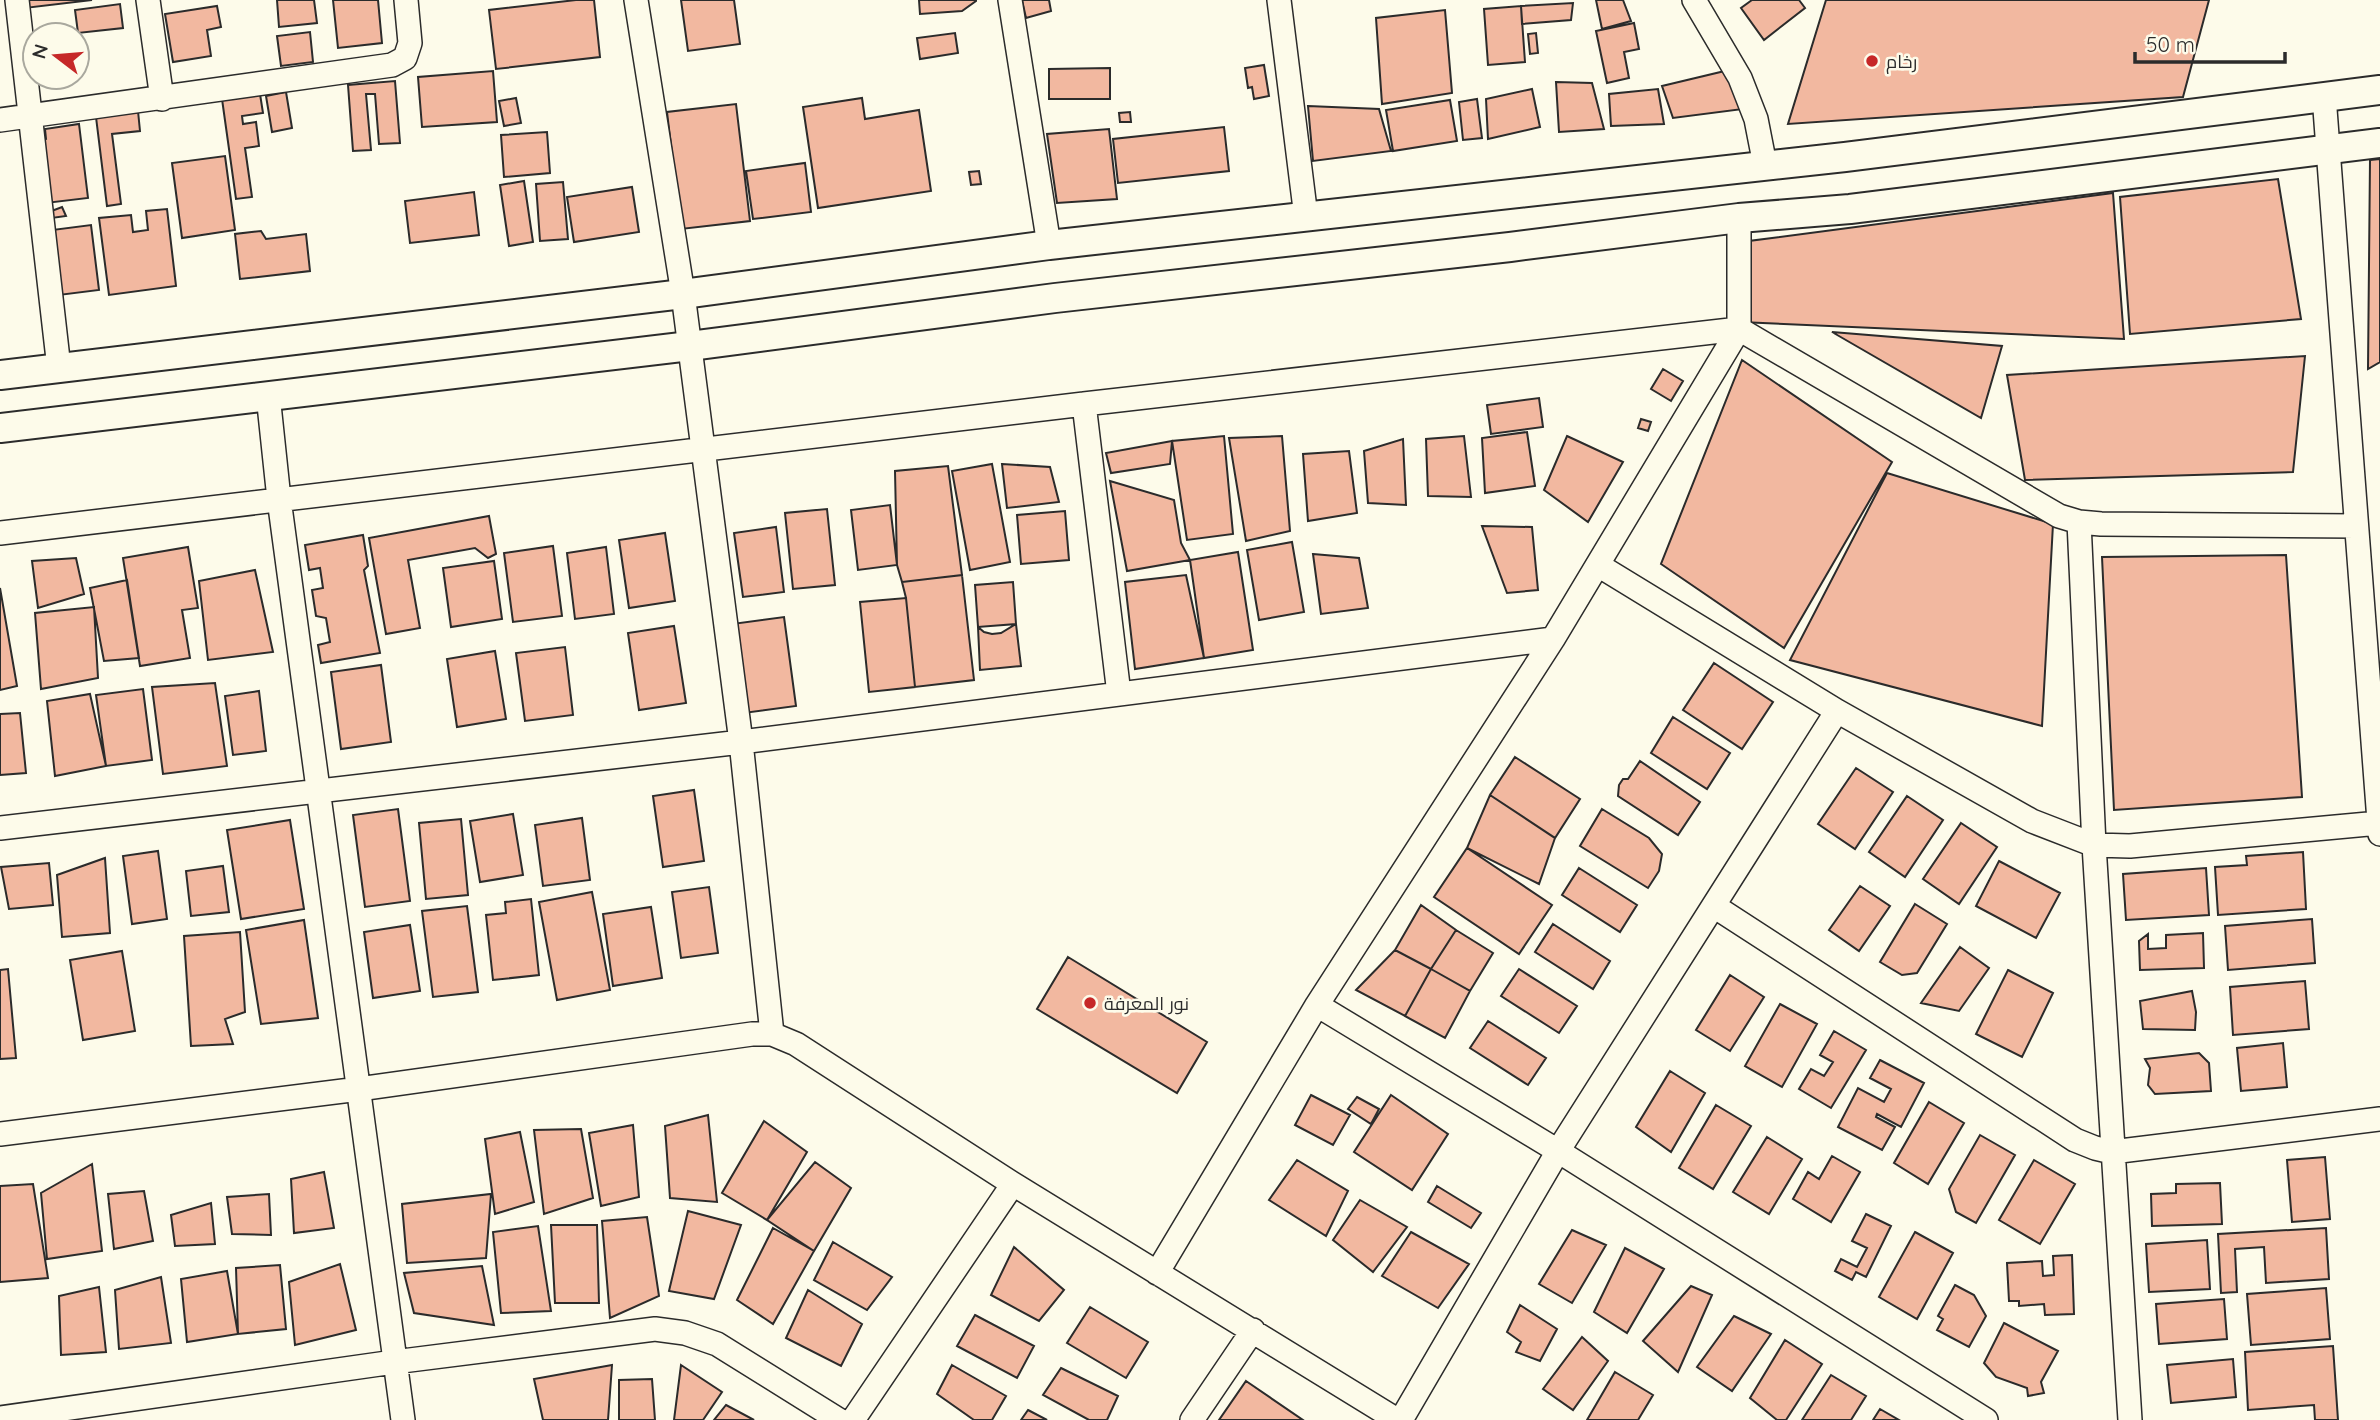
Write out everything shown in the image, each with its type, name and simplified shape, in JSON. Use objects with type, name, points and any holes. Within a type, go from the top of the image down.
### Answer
[{"type":"main road","points":[[0,375],[683,294],[1049,246],[2380,90]]},
{"type":"main road","points":[[0,428],[690,346],[1055,298],[1510,247],[1739,218],[1850,209],[2380,143]]},
{"type":"street","points":[[18,0],[59,368]]},
{"type":"street","points":[[148,0],[162,99]]},
{"type":"street","points":[[0,120],[392,65],[405,58],[410,43],[406,0]]},
{"type":"street","points":[[636,0],[690,346],[741,742],[772,1034]]},
{"type":"street","points":[[1010,0],[1049,246]]},
{"type":"street","points":[[1279,0],[1306,217]]},
{"type":"street","points":[[1696,1],[1740,78],[1756,119],[1765,164]]},
{"type":"street","points":[[2324,96],[2356,526],[2374,701],[2380,834]]},
{"type":"street","points":[[1157,1273],[1317,1005],[1553,639],[1739,329],[1739,218]]},
{"type":"street","points":[[0,533],[1739,329],[2059,516],[2079,523],[2356,526]]},
{"type":"street","points":[[268,396],[279,499],[403,1420]]},
{"type":"street","points":[[1084,404],[1119,694]]},
{"type":"street","points":[[2079,523],[2094,845],[2130,1420]]},
{"type":"street","points":[[1598,565],[1837,711],[2032,821],[2094,845],[2130,846],[2379,823]]},
{"type":"street","points":[[0,828],[741,742],[1553,639]]},
{"type":"street","points":[[0,1134],[359,1089],[752,1034],[772,1034],[796,1044],[1013,1184],[1399,1420],[1558,1151],[1837,711]]},
{"type":"street","points":[[1714,906],[2075,1140],[2095,1148],[2112,1152],[2380,1119]]},
{"type":"street","points":[[1317,1005],[1558,1151],[1986,1420]]},
{"type":"street","points":[[853,1420],[1013,1184]]},
{"type":"street","points":[[0,1418],[86,1413],[394,1362],[655,1329],[685,1333],[717,1344],[839,1420]]},
{"type":"street","points":[[1192,1420],[1253,1330]]},
{"type":"building","points":[[24,0],[92,0],[25,8]]},
{"type":"building","points":[[277,0],[314,0],[317,23],[279,27]]},
{"type":"building","points":[[333,0],[378,0],[382,43],[338,48]]},
{"type":"building","points":[[594,0],[600,57],[496,69],[489,10]]},
{"type":"building","points":[[681,0],[734,0],[740,44],[688,51]]},
{"type":"building","points":[[919,0],[976,1],[962,11],[920,14]]},
{"type":"building","points":[[1022,0],[1049,0],[1051,11],[1026,18]]},
{"type":"building","points":[[1596,0],[1623,0],[1631,21],[1602,29]]},
{"type":"building","points":[[1752,0],[1799,0],[1805,8],[1764,40],[1741,8]]},
{"type":"building","points":[[1826,0],[2209,0],[2183,97],[1788,124]]},
{"type":"building","points":[[1573,3],[1571,20],[1522,24],[1521,6]]},
{"type":"building","points":[[120,4],[123,28],[91,32],[91,21],[76,21],[75,10]]},
{"type":"building","points":[[217,6],[221,27],[207,30],[211,56],[173,62],[165,14]]},
{"type":"building","points":[[1521,6],[1525,62],[1488,65],[1484,9]]},
{"type":"building","points":[[1445,10],[1452,93],[1382,104],[1376,18]]},
{"type":"building","points":[[1634,23],[1639,49],[1624,52],[1629,78],[1607,83],[1596,31]]},
{"type":"building","points":[[310,32],[313,62],[281,66],[277,36]]},
{"type":"building","points":[[955,33],[958,53],[920,59],[917,38]]},
{"type":"building","points":[[1536,33],[1538,53],[1530,54],[1528,34]]},
{"type":"building","points":[[1264,65],[1269,96],[1254,99],[1252,87],[1248,88],[1245,68]]},
{"type":"building","points":[[1110,68],[1110,99],[1049,99],[1049,69]]},
{"type":"building","points":[[1729,70],[1743,109],[1673,118],[1662,86]]},
{"type":"building","points":[[493,71],[497,122],[422,127],[418,77]]},
{"type":"building","points":[[395,81],[400,143],[379,144],[375,94],[366,94],[371,150],[353,151],[348,85]]},
{"type":"building","points":[[1556,82],[1592,83],[1604,129],[1559,132]]},
{"type":"building","points":[[1532,89],[1540,127],[1488,139],[1486,99]]},
{"type":"building","points":[[1658,89],[1664,124],[1611,126],[1609,94]]},
{"type":"building","points":[[286,92],[292,128],[272,132],[266,96]]},
{"type":"building","points":[[260,94],[263,113],[242,116],[243,124],[256,122],[259,146],[245,148],[252,197],[236,199],[222,99]]},
{"type":"building","points":[[516,98],[521,123],[504,126],[499,101]]},
{"type":"building","points":[[862,98],[865,119],[919,110],[931,191],[818,208],[803,107]]},
{"type":"building","points":[[1477,99],[1482,138],[1463,140],[1459,102]]},
{"type":"building","points":[[1450,100],[1457,141],[1393,151],[1386,110]]},
{"type":"building","points":[[736,104],[750,221],[681,229],[667,112]]},
{"type":"building","points":[[1308,106],[1379,109],[1391,151],[1313,161]]},
{"type":"building","points":[[138,111],[140,131],[112,134],[121,204],[107,206],[96,117]]},
{"type":"building","points":[[1130,112],[1131,122],[1120,122],[1119,113]]},
{"type":"building","points":[[79,124],[88,198],[46,203],[38,140],[46,139],[45,129]]},
{"type":"building","points":[[1224,127],[1229,171],[1118,183],[1113,139]]},
{"type":"building","points":[[1109,129],[1117,199],[1057,203],[1047,134]]},
{"type":"building","points":[[547,132],[550,173],[504,177],[501,135]]},
{"type":"building","points":[[225,156],[235,230],[182,238],[172,163]]},
{"type":"building","points":[[2380,159],[2380,362],[2368,369],[2370,160]]},
{"type":"building","points":[[805,163],[811,212],[753,219],[746,171]]},
{"type":"building","points":[[979,171],[981,184],[971,185],[969,172]]},
{"type":"building","points":[[2278,179],[2301,319],[2130,334],[2120,197]]},
{"type":"building","points":[[524,181],[533,242],[509,246],[500,185]]},
{"type":"building","points":[[563,182],[568,239],[540,241],[536,184]]},
{"type":"building","points":[[632,187],[639,232],[574,242],[567,197]]},
{"type":"building","points":[[474,192],[479,235],[410,243],[405,201]]},
{"type":"building","points":[[2113,193],[2124,339],[1740,322],[1749,241]]},
{"type":"building","points":[[62,207],[66,216],[51,218],[53,230],[91,225],[99,290],[59,295],[49,212]]},
{"type":"building","points":[[167,209],[176,286],[109,295],[99,218],[131,215],[133,232],[148,230],[146,211]]},
{"type":"building","points":[[261,231],[266,239],[306,234],[310,271],[240,279],[235,234]]},
{"type":"building","points":[[1832,332],[2002,346],[1981,418]]},
{"type":"building","points":[[2305,356],[2293,472],[2025,480],[2007,375]]},
{"type":"building","points":[[1742,360],[1892,462],[1784,648],[1661,564]]},
{"type":"building","points":[[1663,369],[1683,381],[1671,401],[1651,389]]},
{"type":"building","points":[[1539,398],[1543,427],[1491,434],[1487,405]]},
{"type":"building","points":[[1641,419],[1651,422],[1648,431],[1638,428]]},
{"type":"building","points":[[1527,432],[1535,486],[1485,493],[1482,438]]},
{"type":"building","points":[[1224,436],[1233,534],[1187,540],[1172,441]]},
{"type":"building","points":[[1282,436],[1290,531],[1246,541],[1229,438]]},
{"type":"building","points":[[1464,436],[1471,497],[1428,496],[1426,439]]},
{"type":"building","points":[[1567,436],[1623,462],[1588,522],[1544,490]]},
{"type":"building","points":[[1403,439],[1406,505],[1368,503],[1364,451]]},
{"type":"building","points":[[1172,441],[1170,464],[1111,473],[1106,453]]},
{"type":"building","points":[[1349,451],[1357,513],[1308,521],[1303,454]]},
{"type":"building","points":[[992,464],[1010,562],[970,570],[952,471]]},
{"type":"building","points":[[1002,464],[1050,467],[1059,502],[1007,508]]},
{"type":"building","points":[[948,466],[962,575],[902,582],[897,565],[895,471]]},
{"type":"building","points":[[1887,473],[2053,524],[2042,726],[1790,660]]},
{"type":"building","points":[[1110,481],[1174,500],[1181,543],[1190,560],[1127,571]]},
{"type":"building","points":[[890,505],[897,565],[858,570],[851,510]]},
{"type":"building","points":[[827,509],[835,585],[793,589],[785,513]]},
{"type":"building","points":[[1065,511],[1069,560],[1021,564],[1017,515]]},
{"type":"building","points":[[489,516],[496,554],[488,558],[475,548],[408,560],[420,628],[386,634],[369,538]]},
{"type":"building","points":[[1482,526],[1532,527],[1538,590],[1507,593]]},
{"type":"building","points":[[776,527],[784,592],[743,597],[734,533]]},
{"type":"building","points":[[665,533],[675,601],[629,608],[619,540]]},
{"type":"building","points":[[363,535],[368,566],[364,570],[380,653],[321,663],[318,645],[330,642],[326,618],[316,616],[312,590],[323,588],[320,568],[309,570],[305,545]]},
{"type":"building","points":[[1292,542],[1304,612],[1259,620],[1247,550]]},
{"type":"building","points":[[553,546],[562,616],[513,622],[504,553]]},
{"type":"building","points":[[188,547],[198,608],[182,610],[190,658],[140,666],[123,558]]},
{"type":"building","points":[[606,547],[614,614],[575,619],[567,553]]},
{"type":"building","points":[[1238,552],[1253,650],[1204,658],[1190,560]]},
{"type":"building","points":[[1313,554],[1359,558],[1368,608],[1321,614]]},
{"type":"building","points":[[2286,555],[2302,797],[2114,810],[2102,557]]},
{"type":"building","points":[[76,558],[84,594],[38,608],[32,561]]},
{"type":"building","points":[[494,561],[502,619],[451,627],[443,568]]},
{"type":"building","points":[[255,570],[273,652],[208,660],[199,581]]},
{"type":"building","points":[[962,575],[974,680],[915,687],[902,582]]},
{"type":"building","points":[[1186,575],[1204,658],[1135,669],[1125,582]]},
{"type":"building","points":[[127,580],[139,658],[104,661],[90,588]]},
{"type":"building","points":[[1013,582],[1016,624],[978,627],[975,585]]},
{"type":"building","points":[[0,588],[17,686],[0,690]]},
{"type":"building","points":[[906,598],[915,687],[869,692],[860,602]]},
{"type":"building","points":[[94,607],[98,678],[41,689],[35,613]]},
{"type":"building","points":[[784,617],[796,706],[744,713],[732,624]]},
{"type":"building","points":[[1016,624],[1021,666],[980,670],[978,627],[992,634],[1001,633]]},
{"type":"building","points":[[674,626],[686,703],[639,710],[628,633]]},
{"type":"building","points":[[565,647],[573,715],[525,721],[516,653]]},
{"type":"building","points":[[495,651],[506,719],[457,727],[447,659]]},
{"type":"building","points":[[1714,663],[1773,702],[1742,749],[1683,710]]},
{"type":"building","points":[[381,665],[391,742],[341,749],[331,672]]},
{"type":"building","points":[[215,683],[227,766],[163,774],[152,687]]},
{"type":"building","points":[[143,689],[152,760],[106,766],[96,695]]},
{"type":"building","points":[[259,691],[266,751],[233,755],[225,696]]},
{"type":"building","points":[[90,694],[106,766],[55,776],[47,701]]},
{"type":"building","points":[[20,713],[26,773],[0,775],[0,714]]},
{"type":"building","points":[[1673,717],[1730,753],[1707,789],[1651,753]]},
{"type":"building","points":[[1515,757],[1580,799],[1555,838],[1490,795]]},
{"type":"building","points":[[1640,761],[1700,802],[1678,835],[1618,796],[1619,785],[1623,779],[1628,779]]},
{"type":"building","points":[[1856,768],[1893,792],[1855,849],[1818,824]]},
{"type":"building","points":[[694,790],[704,861],[663,867],[653,796]]},
{"type":"building","points":[[1490,795],[1555,838],[1539,884],[1467,848]]},
{"type":"building","points":[[1907,796],[1943,820],[1905,877],[1869,852]]},
{"type":"building","points":[[398,809],[410,901],[365,907],[353,815]]},
{"type":"building","points":[[1602,809],[1649,838],[1662,854],[1659,871],[1648,888],[1580,846]]},
{"type":"building","points":[[513,814],[523,875],[480,882],[470,821]]},
{"type":"building","points":[[582,818],[590,880],[543,886],[535,825]]},
{"type":"building","points":[[461,819],[468,895],[426,899],[419,823]]},
{"type":"building","points":[[290,820],[304,909],[241,919],[227,830]]},
{"type":"building","points":[[1961,823],[1997,847],[1959,904],[1923,879]]},
{"type":"building","points":[[1467,848],[1552,905],[1519,954],[1434,897]]},
{"type":"building","points":[[158,851],[167,919],[132,924],[123,856]]},
{"type":"building","points":[[2303,852],[2306,909],[2218,915],[2215,867],[2247,865],[2246,856]]},
{"type":"building","points":[[105,858],[110,933],[62,937],[57,875]]},
{"type":"building","points":[[1999,861],[2060,893],[2036,938],[1976,906]]},
{"type":"building","points":[[49,863],[53,905],[9,909],[1,867]]},
{"type":"building","points":[[223,866],[229,912],[191,916],[186,871]]},
{"type":"building","points":[[1579,868],[1637,905],[1620,932],[1562,895]]},
{"type":"building","points":[[2206,868],[2209,915],[2126,920],[2123,874]]},
{"type":"building","points":[[1860,886],[1890,906],[1859,951],[1829,930]]},
{"type":"building","points":[[709,887],[718,953],[681,958],[672,892]]},
{"type":"building","points":[[592,892],[610,990],[557,1000],[539,902]]},
{"type":"building","points":[[531,899],[539,975],[493,980],[486,915],[506,913],[505,902]]},
{"type":"building","points":[[1915,904],[1947,924],[1917,973],[1902,975],[1880,962]]},
{"type":"building","points":[[1421,905],[1456,930],[1431,969],[1395,950]]},
{"type":"building","points":[[467,906],[478,992],[433,997],[422,911]]},
{"type":"building","points":[[651,907],[662,978],[613,986],[603,914]]},
{"type":"building","points":[[2312,919],[2315,963],[2228,970],[2225,926]]},
{"type":"building","points":[[304,920],[318,1018],[261,1024],[246,930]]},
{"type":"building","points":[[1553,924],[1610,961],[1593,989],[1535,952]]},
{"type":"building","points":[[410,925],[420,991],[373,998],[364,932]]},
{"type":"building","points":[[1456,930],[1493,953],[1470,991],[1431,969]]},
{"type":"building","points":[[240,932],[245,1012],[225,1019],[233,1044],[191,1046],[184,936]]},
{"type":"building","points":[[2203,933],[2204,968],[2140,970],[2139,941],[2148,934],[2148,949],[2166,948],[2166,935]]},
{"type":"building","points":[[1960,947],[1989,968],[1959,1011],[1921,1003]]},
{"type":"building","points":[[1395,950],[1431,969],[1405,1016],[1356,990]]},
{"type":"building","points":[[122,951],[135,1031],[83,1040],[70,960]]},
{"type":"building","points":[[1068,957],[1207,1042],[1177,1093],[1037,1009]]},
{"type":"building","points":[[8,969],[16,1058],[0,1059],[0,970]]},
{"type":"building","points":[[1431,969],[1470,991],[1445,1038],[1405,1016]]},
{"type":"building","points":[[1519,969],[1577,1006],[1559,1033],[1501,996]]},
{"type":"building","points":[[2008,970],[2053,993],[2022,1057],[1976,1034]]},
{"type":"building","points":[[1730,975],[1764,997],[1730,1051],[1696,1030]]},
{"type":"building","points":[[2305,981],[2309,1029],[2233,1035],[2230,987]]},
{"type":"building","points":[[2192,991],[2196,1012],[2195,1030],[2143,1029],[2140,1001]]},
{"type":"building","points":[[1780,1004],[1817,1024],[1782,1087],[1745,1066]]},
{"type":"building","points":[[1488,1021],[1546,1058],[1528,1085],[1470,1048]]},
{"type":"building","points":[[1834,1031],[1866,1050],[1831,1108],[1799,1089],[1811,1069],[1824,1076],[1833,1062],[1820,1055]]},
{"type":"building","points":[[2283,1043],[2287,1087],[2241,1091],[2237,1048]]},
{"type":"building","points":[[2199,1053],[2209,1063],[2211,1091],[2155,1094],[2148,1085],[2150,1068],[2145,1059]]},
{"type":"building","points":[[1880,1060],[1924,1083],[1901,1127],[1877,1114],[1876,1117],[1895,1127],[1882,1150],[1838,1127],[1858,1088],[1884,1102],[1891,1089],[1870,1078]]},
{"type":"building","points":[[1670,1071],[1705,1093],[1671,1152],[1636,1127]]},
{"type":"building","points":[[1311,1095],[1350,1115],[1333,1145],[1295,1125]]},
{"type":"building","points":[[1391,1095],[1448,1134],[1412,1190],[1354,1152]]},
{"type":"building","points":[[1357,1097],[1379,1109],[1371,1124],[1348,1109]]},
{"type":"building","points":[[1929,1102],[1964,1123],[1928,1184],[1894,1163]]},
{"type":"building","points":[[1716,1105],[1751,1126],[1713,1189],[1679,1168]]},
{"type":"building","points":[[708,1115],[717,1202],[670,1198],[665,1126]]},
{"type":"building","points":[[764,1121],[807,1152],[767,1220],[722,1193]]},
{"type":"building","points":[[633,1125],[639,1197],[601,1206],[589,1133]]},
{"type":"building","points":[[581,1129],[593,1198],[544,1214],[534,1130]]},
{"type":"building","points":[[520,1132],[534,1202],[495,1214],[485,1139]]},
{"type":"building","points":[[1980,1135],[2015,1155],[1976,1223],[1956,1212],[1949,1189]]},
{"type":"building","points":[[1767,1137],[1802,1159],[1769,1214],[1733,1192]]},
{"type":"building","points":[[1832,1156],[1860,1172],[1831,1222],[1793,1199],[1808,1172],[1819,1179]]},
{"type":"building","points":[[2325,1157],[2330,1219],[2292,1222],[2287,1160]]},
{"type":"building","points":[[1297,1160],[1348,1191],[1326,1236],[1269,1200]]},
{"type":"building","points":[[2034,1160],[2075,1184],[2040,1244],[1999,1220]]},
{"type":"building","points":[[815,1162],[851,1188],[814,1251],[767,1220]]},
{"type":"building","points":[[92,1164],[102,1251],[47,1259],[41,1193]]},
{"type":"building","points":[[324,1172],[334,1228],[294,1233],[291,1179]]},
{"type":"building","points":[[2220,1183],[2222,1224],[2152,1226],[2151,1194],[2176,1193],[2176,1184]]},
{"type":"building","points":[[33,1184],[48,1278],[0,1282],[0,1186]]},
{"type":"building","points":[[1437,1186],[1481,1213],[1471,1228],[1428,1202]]},
{"type":"building","points":[[144,1191],[153,1241],[114,1249],[108,1194]]},
{"type":"building","points":[[269,1194],[271,1235],[232,1234],[227,1197]]},
{"type":"building","points":[[491,1194],[486,1258],[407,1263],[402,1204]]},
{"type":"building","points":[[1360,1200],[1407,1227],[1373,1272],[1333,1240]]},
{"type":"building","points":[[211,1203],[215,1244],[175,1246],[171,1215]]},
{"type":"building","points":[[688,1211],[741,1225],[714,1299],[669,1291]]},
{"type":"building","points":[[1866,1214],[1891,1226],[1866,1277],[1856,1272],[1852,1280],[1835,1271],[1841,1259],[1857,1267],[1867,1248],[1852,1241]]},
{"type":"building","points":[[647,1217],[659,1296],[610,1318],[602,1221]]},
{"type":"building","points":[[551,1225],[597,1225],[599,1303],[555,1303]]},
{"type":"building","points":[[538,1226],[551,1311],[501,1313],[493,1232]]},
{"type":"building","points":[[773,1228],[814,1251],[773,1324],[737,1300]]},
{"type":"building","points":[[2326,1228],[2329,1279],[2266,1283],[2264,1247],[2235,1249],[2237,1292],[2221,1293],[2218,1234]]},
{"type":"building","points":[[1572,1230],[1606,1245],[1572,1303],[1539,1284]]},
{"type":"building","points":[[1411,1232],[1469,1264],[1438,1308],[1382,1276]]},
{"type":"building","points":[[1915,1232],[1953,1253],[1917,1319],[1879,1297]]},
{"type":"building","points":[[2207,1240],[2210,1289],[2149,1292],[2146,1244]]},
{"type":"building","points":[[833,1242],[892,1277],[867,1310],[814,1280]]},
{"type":"building","points":[[1014,1247],[1064,1290],[1039,1321],[991,1295]]},
{"type":"building","points":[[1625,1248],[1664,1269],[1627,1333],[1594,1312]]},
{"type":"building","points":[[2072,1255],[2074,1314],[2045,1315],[2044,1304],[2019,1306],[2019,1301],[2009,1301],[2007,1263],[2042,1261],[2043,1276],[2054,1275],[2053,1256]]},
{"type":"building","points":[[340,1264],[356,1330],[295,1345],[289,1282]]},
{"type":"building","points":[[280,1265],[286,1329],[238,1334],[236,1268]]},
{"type":"building","points":[[482,1266],[494,1325],[414,1313],[404,1273]]},
{"type":"building","points":[[227,1271],[238,1334],[187,1342],[181,1279]]},
{"type":"building","points":[[161,1277],[171,1343],[119,1349],[115,1290]]},
{"type":"building","points":[[1955,1285],[1974,1295],[1986,1316],[1969,1347],[1937,1330],[1943,1319],[1938,1316]]},
{"type":"building","points":[[1691,1286],[1712,1295],[1678,1372],[1643,1341]]},
{"type":"building","points":[[99,1287],[106,1352],[61,1355],[59,1296]]},
{"type":"building","points":[[2326,1288],[2330,1339],[2251,1345],[2247,1294]]},
{"type":"building","points":[[808,1290],[862,1324],[841,1366],[786,1338]]},
{"type":"building","points":[[2224,1299],[2227,1339],[2159,1344],[2156,1304]]},
{"type":"building","points":[[1520,1305],[1557,1329],[1540,1361],[1516,1352],[1521,1342],[1507,1332]]},
{"type":"building","points":[[1090,1307],[1148,1342],[1126,1378],[1067,1343]]},
{"type":"building","points":[[975,1315],[1034,1346],[1017,1378],[957,1346]]},
{"type":"building","points":[[1734,1316],[1771,1334],[1732,1391],[1697,1367]]},
{"type":"building","points":[[2004,1323],[2058,1351],[2041,1382],[2044,1393],[2028,1396],[2027,1388],[1996,1377],[1984,1363]]},
{"type":"building","points":[[1582,1337],[1608,1361],[1573,1410],[1543,1389]]},
{"type":"building","points":[[1785,1340],[1822,1364],[1786,1420],[1777,1420],[1750,1398]]},
{"type":"building","points":[[2333,1346],[2338,1420],[2315,1420],[2314,1405],[2248,1410],[2245,1352]]},
{"type":"building","points":[[2233,1359],[2236,1397],[2171,1403],[2167,1365]]},
{"type":"building","points":[[612,1365],[608,1420],[543,1420],[534,1379]]},
{"type":"building","points":[[681,1365],[722,1392],[703,1420],[674,1420]]},
{"type":"building","points":[[952,1365],[1006,1396],[992,1420],[974,1420],[937,1394]]},
{"type":"building","points":[[1061,1368],[1118,1396],[1107,1420],[1089,1420],[1043,1395]]},
{"type":"building","points":[[1615,1372],[1653,1395],[1638,1420],[1587,1420]]},
{"type":"building","points":[[1831,1375],[1866,1396],[1851,1420],[1802,1420]]},
{"type":"building","points":[[652,1379],[655,1420],[619,1420],[619,1380]]},
{"type":"building","points":[[1246,1381],[1303,1420],[1219,1420]]},
{"type":"building","points":[[726,1405],[754,1420],[714,1420]]},
{"type":"building","points":[[1880,1409],[1899,1420],[1873,1420]]},
{"type":"building","points":[[1028,1410],[1047,1420],[1021,1420]]},
{"type":"place","name":"رخام","points":[[1872,61]]},
{"type":"place","name":"نور المعرفة","points":[[1090,1003]]}]
